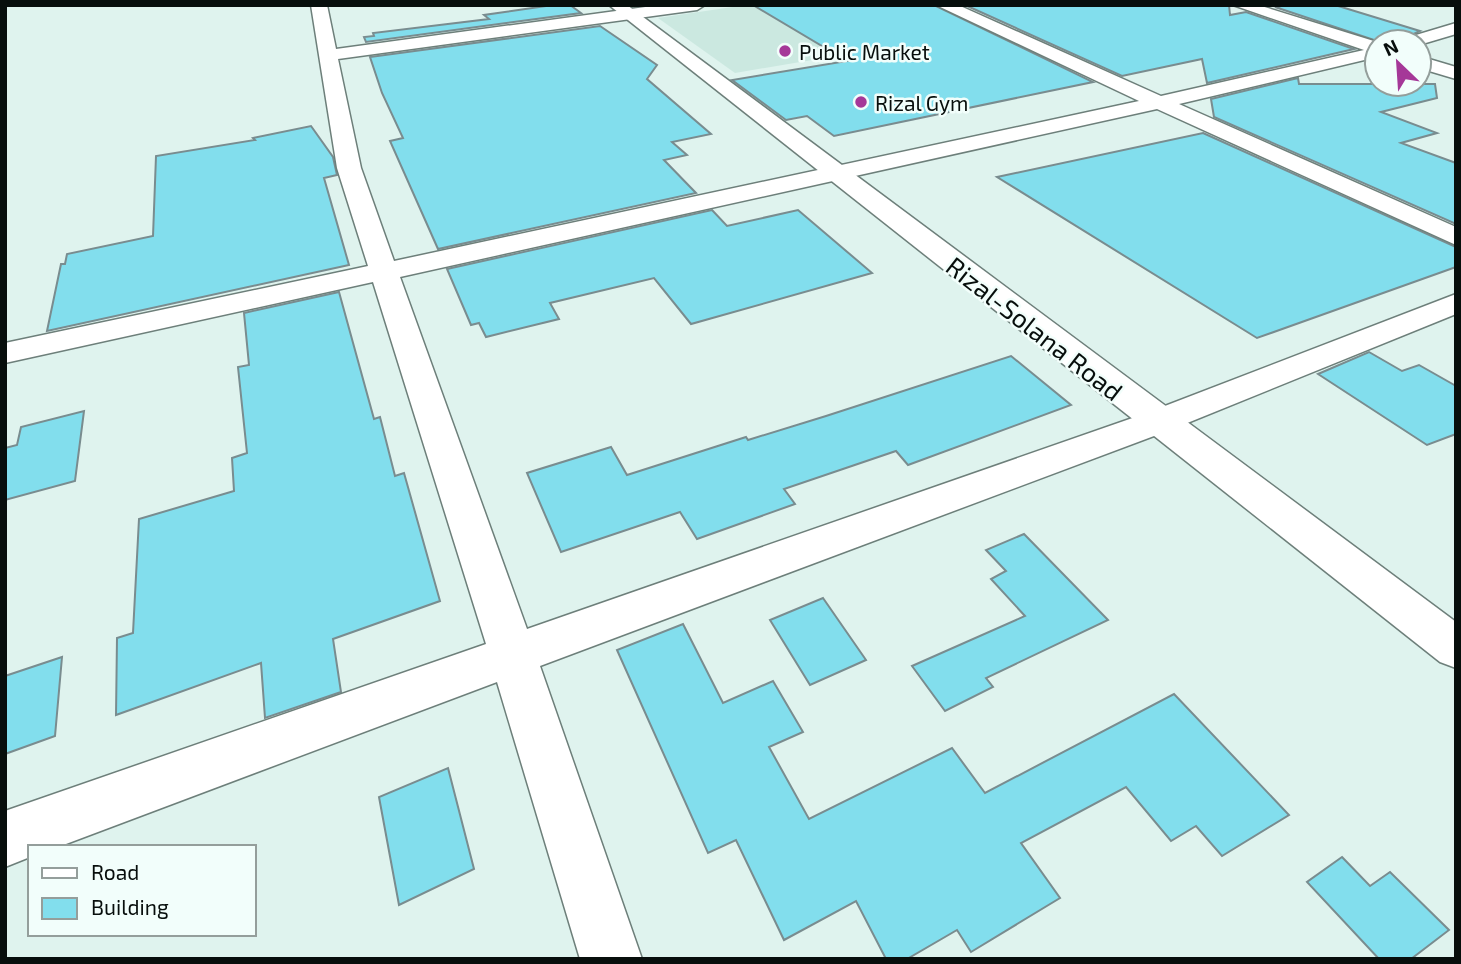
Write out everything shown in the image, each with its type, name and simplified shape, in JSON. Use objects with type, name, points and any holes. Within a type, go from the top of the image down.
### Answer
[{"type":"street","points":[[319,5],[349,168],[386,272],[611,959]]},
{"type":"street","points":[[328,55],[623,10],[697,5]]},
{"type":"street","points":[[944,5],[1456,237]]},
{"type":"street","points":[[1241,5],[1363,45]]},
{"type":"street","name":"Rizal-Solana Road","points":[[623,10],[1157,422],[1456,648]]},
{"type":"street","points":[[1433,36],[1456,29]]},
{"type":"street","points":[[5,353],[1163,103],[1363,53]]},
{"type":"street","points":[[1433,66],[1456,73]]},
{"type":"street","points":[[5,839],[512,653],[1157,422],[1456,303]]},
{"type":"shaded area","name":"Public Market","points":[[746,5],[938,5],[994,29],[735,73],[658,18]]},
{"type":"building","points":[[570,5],[581,13],[366,42],[364,37],[374,36],[373,33],[489,19],[484,15]]},
{"type":"building","points":[[753,5],[934,5],[1093,82],[834,136],[807,116],[786,120],[732,80],[847,61]]},
{"type":"building","points":[[965,5],[1229,5],[1230,15],[1246,12],[1354,49],[1207,83],[1202,59],[1122,76]]},
{"type":"building","points":[[1335,5],[1410,28],[1363,28],[1363,36],[1275,7]]},
{"type":"building","points":[[600,26],[657,65],[647,79],[711,134],[672,142],[687,155],[664,160],[696,193],[438,249],[390,141],[403,138],[382,93],[370,57]]},
{"type":"building","points":[[1298,78],[1299,84],[1363,84],[1363,98],[1433,98],[1435,84],[1437,98],[1381,112],[1437,133],[1401,143],[1456,163],[1456,224],[1214,117],[1211,99]]},
{"type":"building","points":[[311,126],[333,157],[337,175],[324,178],[349,265],[47,331],[61,264],[65,264],[67,254],[153,236],[156,156],[255,140],[253,138]]},
{"type":"building","points":[[1203,133],[1456,247],[1456,267],[1257,338],[997,177]]},
{"type":"building","points":[[712,210],[727,226],[798,210],[872,273],[691,324],[654,278],[550,303],[559,319],[486,337],[479,323],[471,325],[447,269]]},
{"type":"building","points":[[339,292],[374,419],[380,417],[395,476],[404,473],[440,601],[333,639],[341,692],[265,718],[261,663],[116,715],[117,638],[133,633],[139,519],[234,491],[232,458],[247,453],[238,367],[249,365],[244,313]]},
{"type":"building","points":[[1369,352],[1402,371],[1419,365],[1456,386],[1456,434],[1427,445],[1318,374]]},
{"type":"building","points":[[1011,356],[1071,405],[908,465],[896,451],[784,489],[795,504],[697,539],[680,512],[561,552],[527,473],[611,447],[627,475],[746,437],[748,440],[826,416]]},
{"type":"building","points":[[84,411],[75,481],[5,500],[5,448],[17,445],[21,427]]},
{"type":"building","points":[[1024,534],[1108,620],[986,678],[993,687],[945,711],[912,666],[1025,616],[991,579],[1006,571],[986,550]]},
{"type":"building","points":[[823,598],[866,660],[810,685],[770,620]]},
{"type":"building","points":[[683,624],[723,703],[773,681],[803,732],[769,747],[809,819],[952,748],[985,793],[1174,694],[1289,815],[1222,856],[1196,826],[1171,841],[1126,787],[1021,843],[1060,898],[971,952],[957,930],[907,959],[886,959],[856,901],[784,940],[736,840],[708,853],[617,650]]},
{"type":"building","points":[[62,657],[55,736],[5,754],[5,676]]},
{"type":"building","points":[[448,768],[474,869],[399,905],[379,797]]},
{"type":"building","points":[[1342,857],[1370,886],[1390,872],[1449,930],[1411,959],[1379,959],[1307,882]]},
{"type":"place","name":"Public Market","points":[[785,51]]},
{"type":"place","name":"Rizal Gym","points":[[861,102]]}]
